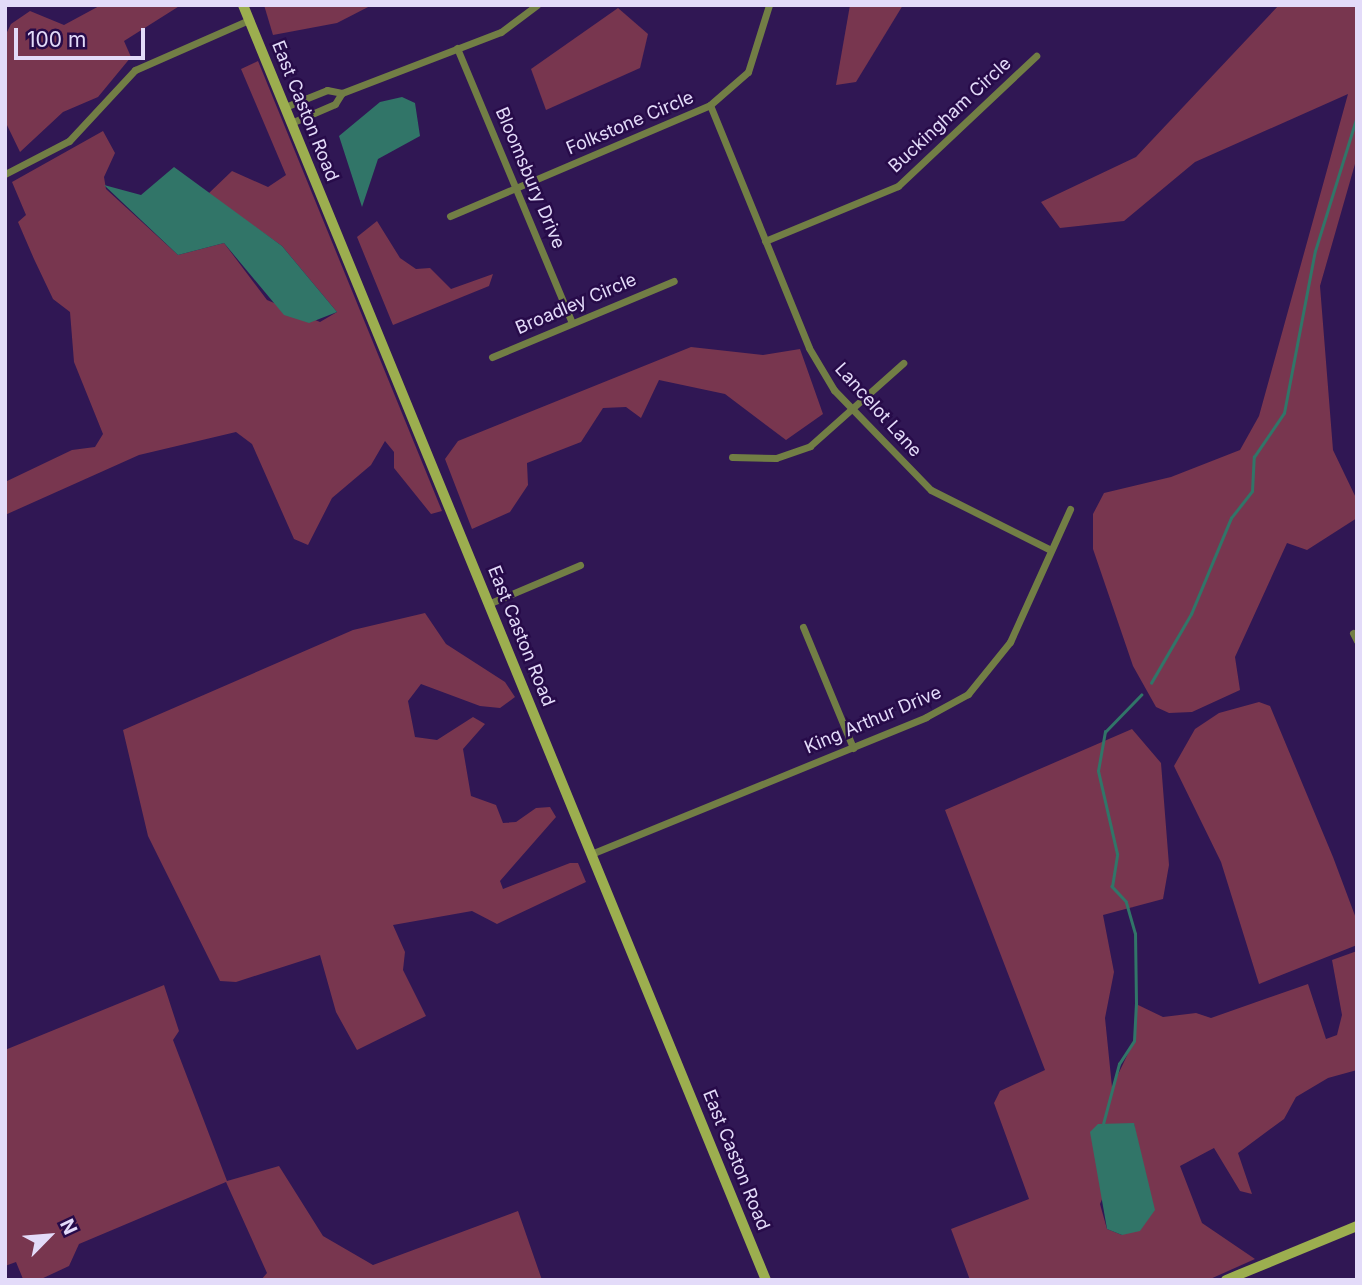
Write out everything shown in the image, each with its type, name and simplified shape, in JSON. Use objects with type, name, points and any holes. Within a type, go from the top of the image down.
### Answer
[{"type":"street","name":"East Caston Road","points":[[243,5],[766,1280]]},
{"type":"street","points":[[285,107],[327,90],[342,93],[501,32],[537,5]]},
{"type":"street","name":"Folkstone Circle","points":[[450,216],[710,105],[748,72],[769,5]]},
{"type":"street","points":[[5,174],[69,141],[141,65],[249,20]]},
{"type":"street","name":"Bloomsbury Drive","points":[[457,48],[519,187],[572,321]]},
{"type":"street","name":"Buckingham Circle","points":[[765,242],[898,186],[1036,56]]},
{"type":"street","points":[[291,123],[335,104],[342,93]]},
{"type":"street","name":"Lancelot Lane","points":[[710,105],[814,359],[854,411],[942,498],[1051,550]]},
{"type":"street","name":"Broadley Circle","points":[[492,357],[572,321],[674,281]]},
{"type":"street","points":[[732,457],[799,451],[854,411],[903,363]]},
{"type":"street","name":"King Arthur Drive","points":[[591,854],[947,707],[982,681],[1010,642],[1070,509]]},
{"type":"street","points":[[488,604],[580,565]]},
{"type":"street","points":[[803,627],[853,748]]},
{"type":"street","points":[[1226,1280],[1357,1226]]},
{"type":"shaded area","points":[[101,5],[181,5],[124,41],[131,57],[98,97],[63,112],[20,152],[5,121],[5,36],[11,24],[30,11],[64,25]]},
{"type":"shaded area","points":[[264,5],[372,5],[337,23],[273,35]]},
{"type":"shaded area","points":[[850,5],[903,5],[856,82],[836,85]]},
{"type":"shaded area","points":[[1279,5],[1357,5],[1357,157],[1320,286],[1333,450],[1357,500],[1357,518],[1307,550],[1287,543],[1235,657],[1240,690],[1192,712],[1169,713],[1156,707],[1133,666],[1093,549],[1093,514],[1104,493],[1171,477],[1240,450],[1259,416],[1348,94],[1195,162],[1124,221],[1060,228],[1041,202],[1136,157]]},
{"type":"shaded area","points":[[618,8],[648,34],[640,68],[546,110],[531,69]]},
{"type":"shaded area","points":[[258,61],[442,511],[431,514],[394,468],[394,452],[385,441],[371,465],[332,498],[308,545],[294,539],[252,444],[236,432],[139,455],[5,515],[5,482],[72,450],[95,447],[103,434],[74,362],[70,312],[53,299],[34,259],[18,222],[26,215],[12,182],[103,131],[115,153],[104,177],[106,189],[178,255],[224,243],[267,300],[320,322],[337,312],[282,246],[208,194],[232,171],[268,187],[286,175],[241,69]]},
{"type":"shaded area","points":[[402,97],[415,103],[420,136],[378,159],[362,207],[339,136],[380,102]]},
{"type":"shaded area","points":[[174,167],[282,246],[337,312],[309,323],[284,315],[224,243],[178,255],[104,185],[141,195]]},
{"type":"shaded area","points":[[377,221],[400,258],[416,269],[430,268],[451,289],[493,274],[489,286],[393,325],[357,237]]},
{"type":"shaded area","points":[[691,347],[763,355],[800,349],[823,414],[786,440],[725,394],[659,380],[641,418],[626,407],[603,408],[581,442],[527,463],[528,485],[510,512],[472,529],[445,459],[458,441]]},
{"type":"shaded area","points":[[425,613],[446,644],[505,682],[515,697],[500,708],[480,706],[421,684],[408,701],[415,737],[437,740],[473,717],[485,724],[463,749],[471,796],[496,805],[503,823],[516,822],[536,808],[550,807],[556,817],[500,881],[503,889],[570,863],[578,863],[586,882],[497,924],[472,911],[393,925],[405,952],[403,970],[426,1016],[357,1050],[336,1012],[320,955],[236,982],[220,981],[148,836],[123,730],[353,630]]},
{"type":"shaded area","points":[[1259,702],[1270,706],[1333,857],[1357,921],[1357,945],[1259,984],[1221,862],[1174,766],[1195,729],[1219,713]]},
{"type":"shaded area","points":[[1132,729],[1161,763],[1169,865],[1163,899],[1103,915],[1114,972],[1105,1018],[1112,1087],[1134,1041],[1136,1004],[1163,1017],[1196,1013],[1211,1018],[1308,984],[1326,1039],[1337,1035],[1342,1015],[1332,960],[1357,951],[1357,1070],[1328,1078],[1296,1097],[1284,1119],[1238,1153],[1252,1194],[1240,1191],[1214,1148],[1180,1166],[1202,1223],[1255,1259],[1208,1280],[970,1280],[951,1229],[1029,1199],[994,1103],[1000,1091],[1045,1070],[945,810]],"holes":[[[1134,1124],[1141,1162],[1122,1235],[1107,1229],[1100,1204]]]},
{"type":"shaded area","points":[[164,985],[179,1031],[173,1040],[227,1181],[279,1166],[323,1236],[373,1265],[518,1211],[542,1280],[261,1280],[267,1273],[226,1182],[79,1244],[69,1266],[39,1280],[23,1279],[16,1262],[5,1266],[5,1050]]},
{"type":"shaded area","points":[[1134,1123],[1155,1210],[1140,1231],[1122,1235],[1107,1229],[1090,1132],[1098,1124]]},
{"type":"waterway","points":[[1151,683],[1191,614],[1231,518],[1252,491],[1254,457],[1284,413],[1315,251],[1357,116]]},
{"type":"waterway","points":[[1103,1124],[1119,1064],[1134,1041],[1136,1004],[1135,934],[1126,902],[1112,887],[1117,854],[1098,771],[1105,732],[1141,695]]}]
